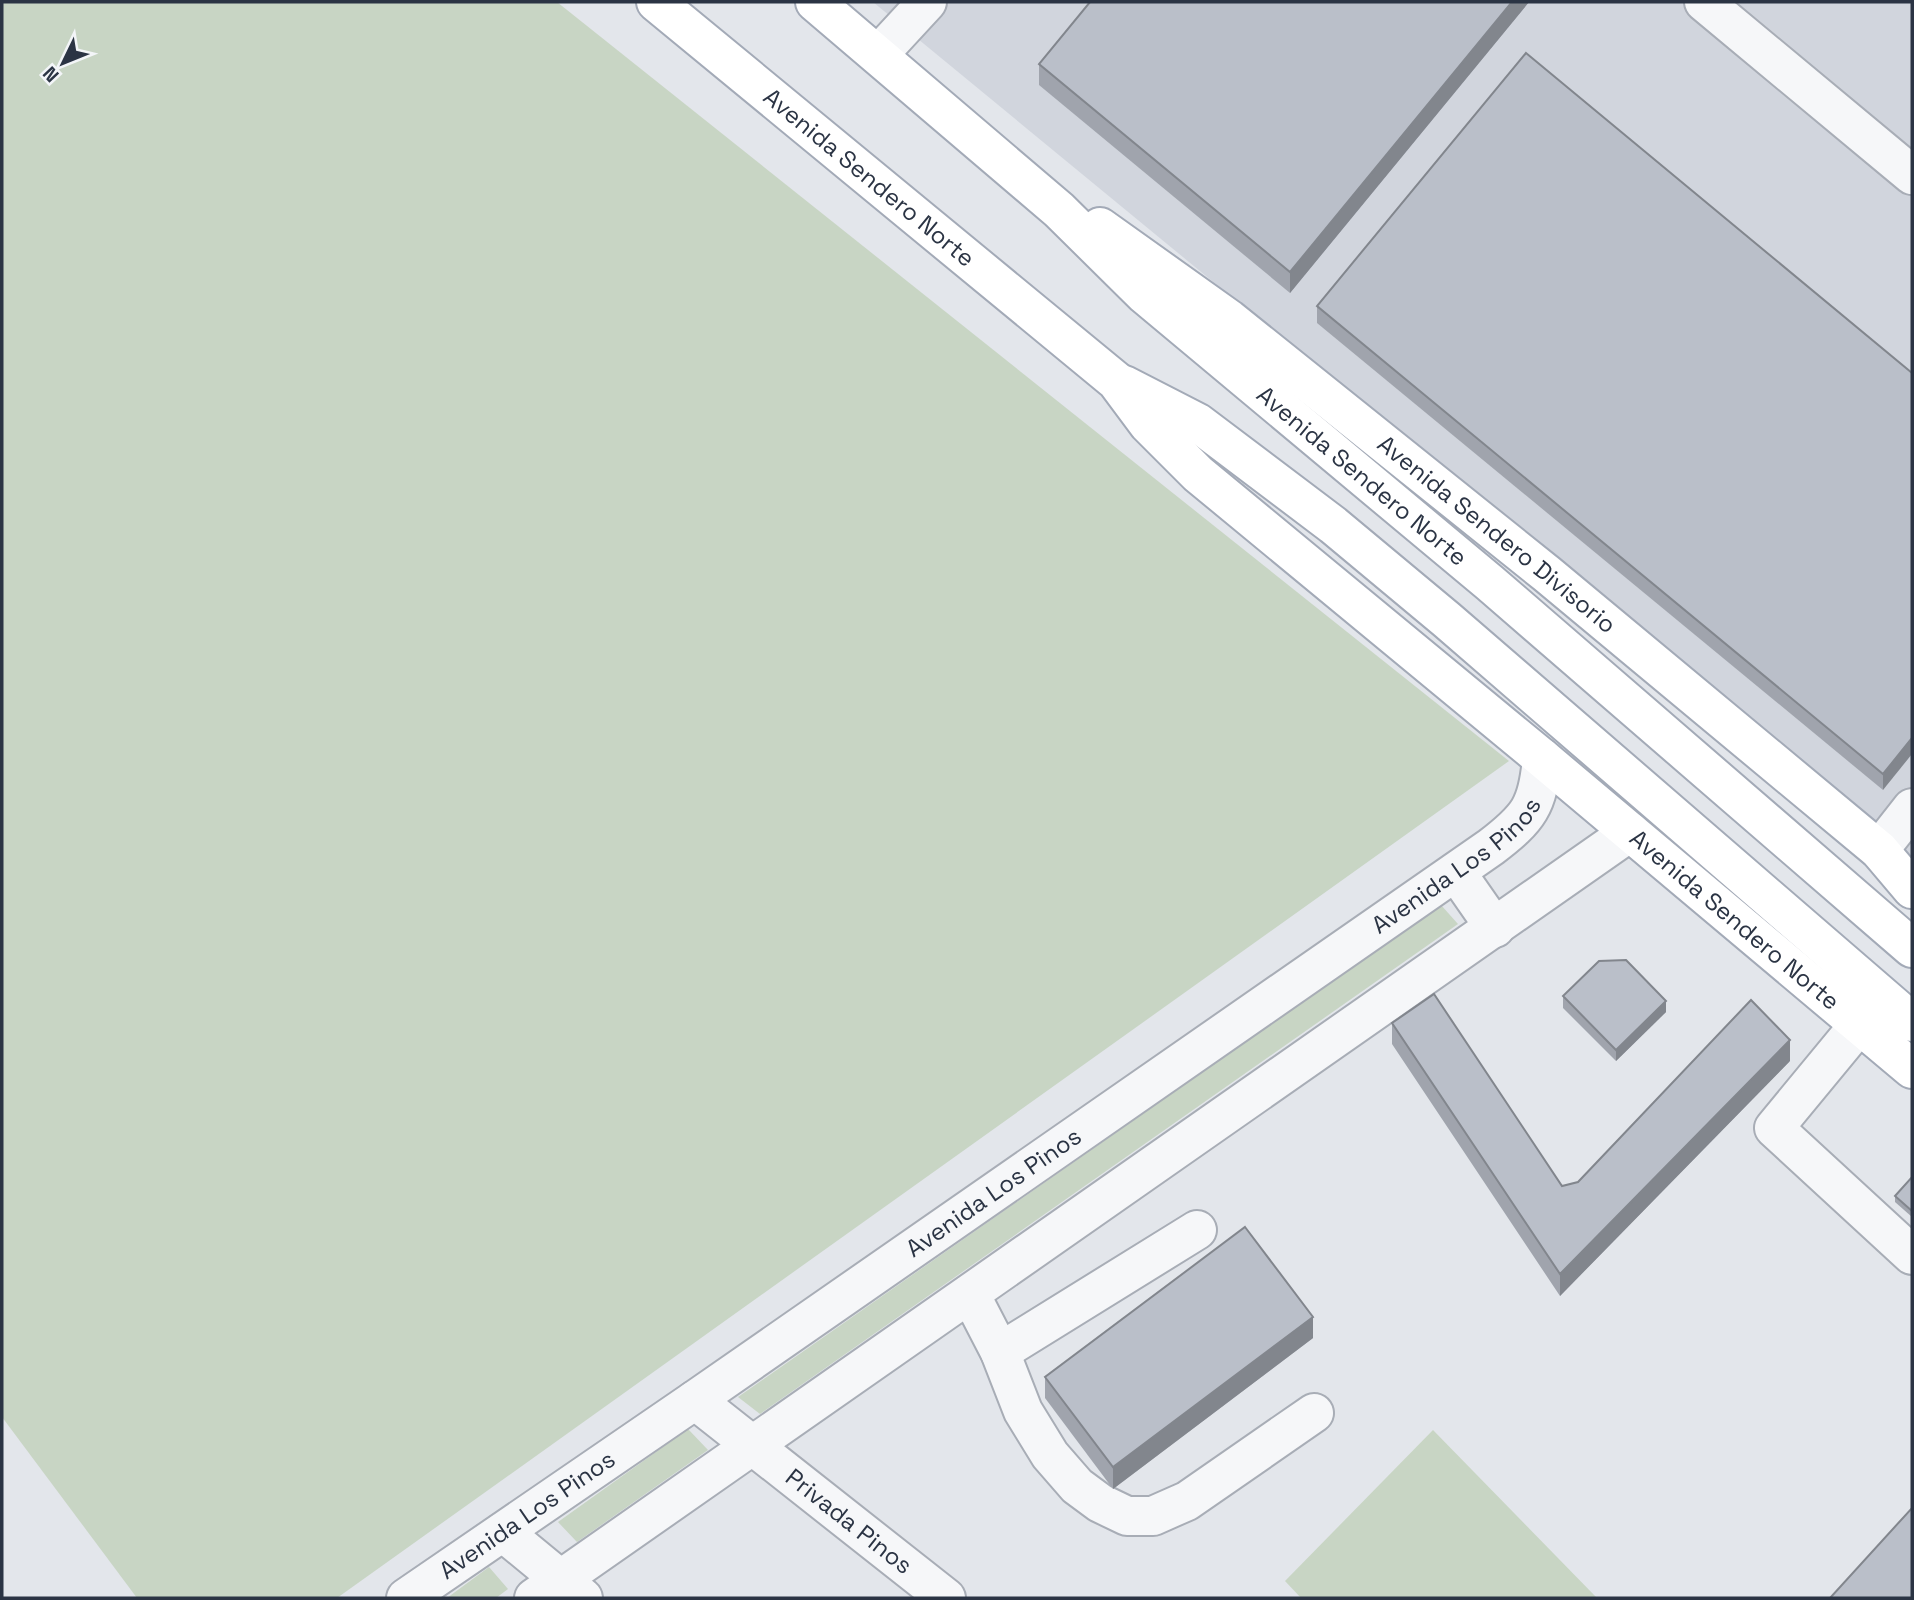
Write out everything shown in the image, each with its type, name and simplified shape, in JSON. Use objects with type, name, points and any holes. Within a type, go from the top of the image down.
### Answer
[{"type":"main road","name":"Avenida Sendero Norte","points":[[656,2],[1116,381],[1198,424],[1333,525],[1447,620],[1912,1023]]},
{"type":"main road","name":"Avenida Sendero Norte","points":[[815,2],[1059,210],[1145,295],[1490,583],[1912,948]]},
{"type":"main road","name":"Avenida Sendero Divisorio","points":[[1059,210],[1099,226],[1229,319],[1547,573],[1879,850],[1912,889]]},
{"type":"main road","name":"Avenida Sendero Norte","points":[[1116,381],[1148,424],[1198,474],[1912,1069]]},
{"type":"street","points":[[878,54],[927,2]]},
{"type":"street","points":[[1704,2],[1912,175]]},
{"type":"street","name":"Avenida Los Pinos","points":[[406,1598],[1513,831],[1524,818],[1539,790],[1542,758]]},
{"type":"street","points":[[1879,850],[1912,808]]},
{"type":"street","points":[[503,1532],[559,1592],[752,1446],[1630,832]]},
{"type":"street","points":[[1456,872],[1495,928]]},
{"type":"street","points":[[1859,1025],[1774,1128],[1912,1255]]},
{"type":"street","points":[[1000,1352],[1197,1230]]},
{"type":"street","points":[[970,1294],[1000,1352],[1023,1411],[1050,1455],[1077,1486],[1100,1503],[1127,1516],[1153,1516],[1186,1501],[1314,1413]]},
{"type":"street","name":"Privada Pinos","points":[[695,1400],[946,1598]]},
{"type":"shaded area","points":[[873,2],[1912,2],[1912,857]]},
{"type":"green space","points":[[2,2],[557,2],[1509,761],[337,1598],[137,1598],[2,1417]]},
{"type":"green space","points":[[1441,905],[1458,924],[760,1414],[738,1397]]},
{"type":"green space","points":[[688,1429],[708,1450],[577,1542],[558,1522]]},
{"type":"green space","points":[[1433,1430],[1597,1598],[1301,1598],[1285,1581]]},
{"type":"green space","points":[[489,1567],[508,1589],[496,1598],[447,1598]]},
{"type":"building","points":[[1090,2],[1512,2],[1290,272],[1039,64]]},
{"type":"building","points":[[1526,53],[1912,373],[1912,738],[1883,774],[1317,306]]},
{"type":"building","points":[[1626,960],[1666,1001],[1616,1050],[1563,996],[1599,961]]},
{"type":"building","points":[[1434,994],[1562,1186],[1578,1182],[1751,1000],[1790,1040],[1560,1274],[1392,1023]]},
{"type":"building","points":[[1912,1177],[1912,1211],[1895,1196]]},
{"type":"building","points":[[1245,1227],[1313,1317],[1113,1467],[1045,1377]]},
{"type":"building","points":[[1912,1508],[1912,1598],[1830,1598]]}]
